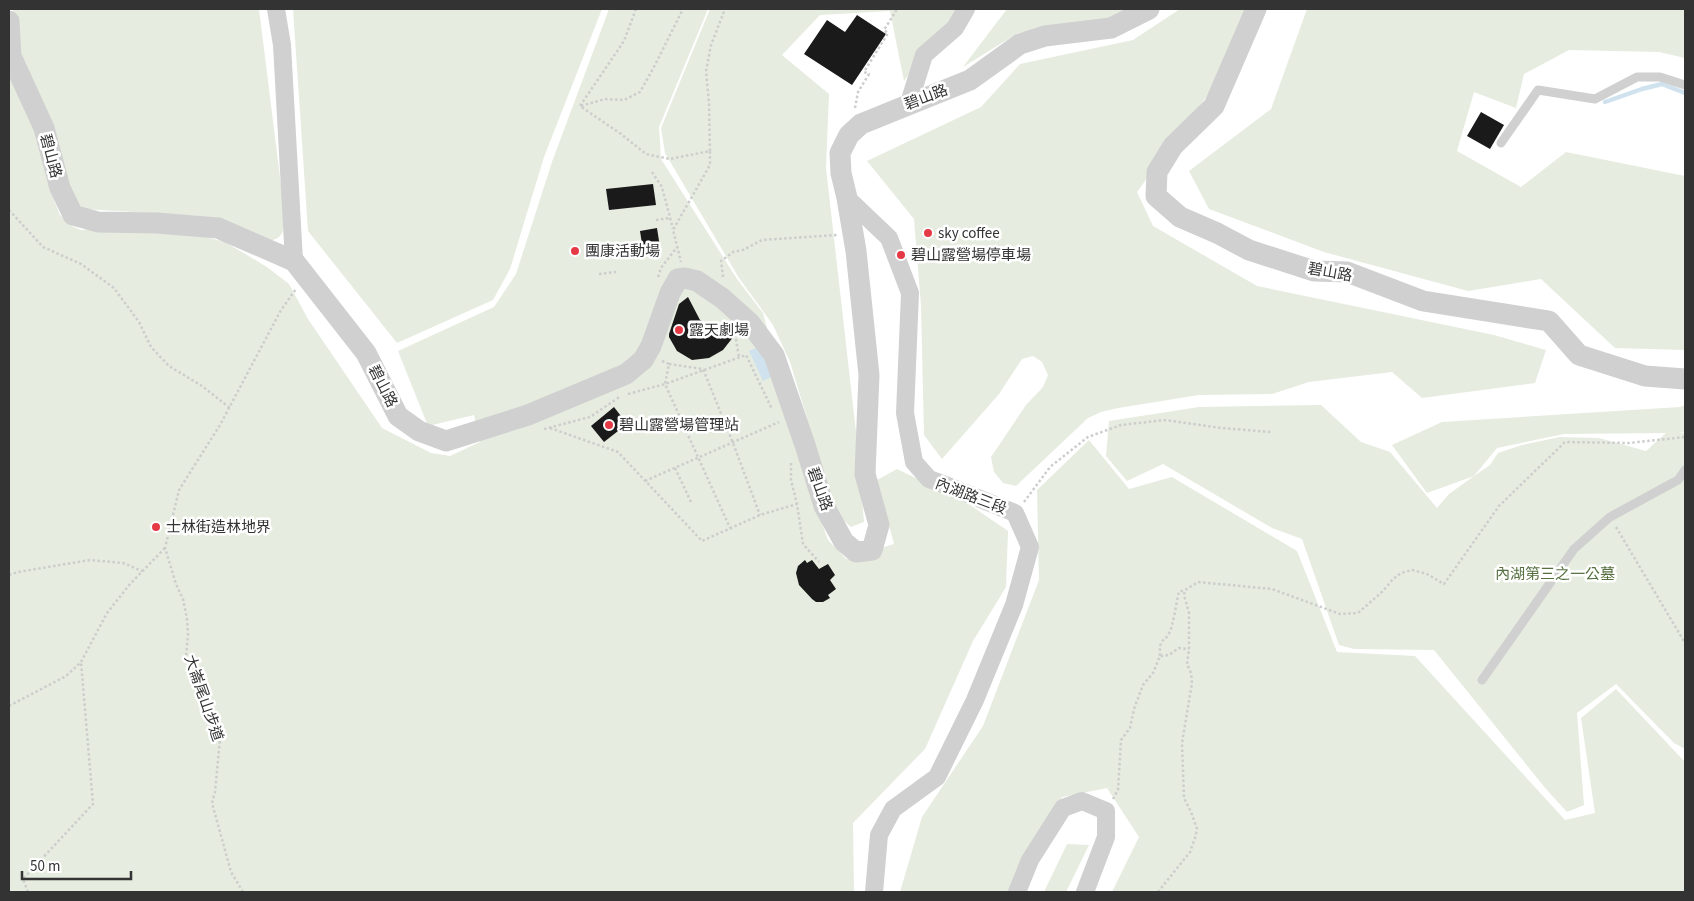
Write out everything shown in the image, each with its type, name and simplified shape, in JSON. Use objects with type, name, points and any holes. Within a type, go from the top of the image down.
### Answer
[{"type":"street","points":[[276,9],[282,45],[300,269]]},
{"type":"street","points":[[909,103],[924,55],[955,28],[966,9]]},
{"type":"street","name":"碧山路","points":[[9,21],[11,56],[44,128],[60,188],[73,215],[98,222],[157,223],[218,228],[300,269],[366,353],[398,416],[419,431],[446,441],[528,415],[626,374],[643,360],[652,346],[670,293],[678,279],[685,278],[697,282],[729,304],[750,323],[774,356],[824,506],[844,542],[856,552],[872,550],[879,525],[865,474],[869,375],[856,250],[848,198],[841,173],[840,153],[849,135],[861,124],[909,103],[970,80],[1020,44],[1045,36],[1110,28],[1149,9]]},
{"type":"street","name":"碧山路","points":[[1256,9],[1214,106],[1173,146],[1157,172],[1156,196],[1180,217],[1217,233],[1249,250],[1314,271],[1347,272],[1423,301],[1549,321],[1579,355],[1645,376],[1685,379]]},
{"type":"street","name":"內湖路三段","points":[[848,198],[889,238],[910,293],[905,413],[914,462],[929,479],[1015,513],[1030,547],[1014,605],[976,700],[937,777],[893,810],[879,834],[874,892]]},
{"type":"street","points":[[1017,892],[1030,860],[1063,808],[1082,802],[1106,811],[1106,837],[1086,892]]},
{"type":"lane","points":[[1501,143],[1538,90],[1594,99],[1636,77],[1660,77],[1685,85]]},
{"type":"lane","points":[[1482,680],[1574,549],[1610,517],[1678,480],[1685,470]]},
{"type":"path","points":[[580,106],[624,41],[636,9]]},
{"type":"path","points":[[580,106],[605,99],[624,100],[640,92],[683,9]]},
{"type":"path","points":[[673,230],[710,165],[709,103],[706,71],[711,45],[725,9]]},
{"type":"path","points":[[849,135],[858,92],[869,74],[864,72],[888,33],[884,30],[896,11],[892,9]]},
{"type":"path","points":[[580,106],[646,154],[670,159],[710,150]]},
{"type":"path","points":[[652,172],[662,187],[685,278]]},
{"type":"path","points":[[9,210],[43,247],[81,264],[114,288],[139,322],[151,347],[169,366],[202,386],[230,408]]},
{"type":"path","points":[[656,220],[670,218]]},
{"type":"path","points":[[716,278],[724,281],[721,261],[733,252],[744,250],[762,240],[837,235],[838,242]]},
{"type":"path","points":[[657,277],[661,268],[677,247]]},
{"type":"path","points":[[9,706],[66,676],[81,662],[107,613],[142,571],[165,548],[179,490],[230,408],[300,269]]},
{"type":"path","points":[[599,274],[616,272]]},
{"type":"path","points":[[734,330],[740,357]]},
{"type":"path","points":[[647,354],[668,364],[703,369]]},
{"type":"path","points":[[541,430],[590,417],[623,395],[665,384],[746,355],[775,414]]},
{"type":"path","points":[[668,364],[665,384],[730,528]]},
{"type":"path","points":[[703,369],[760,516]]},
{"type":"path","points":[[1015,513],[1050,467],[1088,436],[1122,425],[1165,420],[1221,428],[1271,432]]},
{"type":"path","points":[[645,481],[779,422]]},
{"type":"path","points":[[549,428],[618,452],[702,541],[760,516],[797,504]]},
{"type":"path","points":[[1106,811],[1118,790],[1121,740],[1130,728],[1142,685],[1153,673],[1160,656],[1162,640],[1170,633],[1179,592],[1198,582],[1272,588],[1340,614],[1358,613],[1383,591],[1393,578],[1401,573],[1412,570],[1428,574],[1444,584],[1499,506],[1565,442],[1629,443],[1685,437]]},
{"type":"path","points":[[791,456],[791,480],[803,544],[819,562]]},
{"type":"path","points":[[675,468],[692,502]]},
{"type":"path","points":[[1610,517],[1685,643]]},
{"type":"path","name":"大崙尾山步道","points":[[165,548],[176,584],[183,598],[188,635],[186,656],[220,739],[220,756],[212,803],[231,872],[243,892]]},
{"type":"path","points":[[9,575],[90,560],[123,563],[142,571]]},
{"type":"path","points":[[1158,892],[1190,852],[1196,838],[1196,828],[1184,798],[1182,744],[1192,683],[1191,673],[1187,664],[1189,613],[1184,595],[1185,590]]},
{"type":"path","points":[[1160,656],[1169,655],[1179,648],[1189,649]]},
{"type":"path","points":[[28,892],[23,879],[94,804],[81,662]]},
{"type":"green space","points":[[13,9],[259,9],[285,217],[281,235],[270,241],[200,216],[84,209],[73,204],[20,60]]},
{"type":"green space","points":[[293,9],[602,9],[544,157],[510,269],[493,300],[397,343],[308,231]]},
{"type":"green space","points":[[609,9],[708,9],[659,127],[661,159],[737,279],[763,313],[810,490],[828,540],[846,559],[894,544],[877,480],[897,469],[967,503],[1008,531],[1006,587],[973,641],[925,749],[853,823],[854,892],[9,892],[9,71],[32,115],[52,195],[60,215],[72,226],[81,230],[97,229],[194,234],[225,242],[267,267],[289,284],[308,319],[382,428],[431,453],[450,456],[480,442],[474,415],[428,426],[398,351],[494,307],[516,274],[552,162]]},
{"type":"green space","points":[[710,9],[958,9],[904,81],[890,11],[820,15],[782,55],[829,94],[826,168],[856,432],[864,522],[851,527],[836,514],[790,362],[773,325],[739,278],[665,153],[661,128]]},
{"type":"green space","points":[[1007,9],[1128,9],[1102,26],[1018,33],[963,67]]},
{"type":"green space","points":[[1180,9],[1251,9],[1207,96],[1137,192],[1153,226],[1257,286],[1494,335],[1546,350],[1535,383],[1422,398],[1392,372],[1309,382],[1272,394],[1199,395],[1118,408],[1101,412],[1088,418],[1016,486],[1003,483],[994,472],[991,457],[1026,405],[1043,387],[1048,375],[1042,362],[1033,356],[1022,359],[999,394],[942,459],[924,435],[921,306],[914,219],[867,161],[981,107],[1020,64],[1133,40]]},
{"type":"green space","points":[[1307,9],[1685,9],[1685,58],[1659,52],[1569,50],[1524,74],[1516,108],[1474,92],[1457,151],[1521,187],[1566,152],[1685,176],[1685,350],[1615,348],[1541,279],[1468,291],[1324,252],[1209,209],[1189,171],[1271,109]]},
{"type":"green space","name":"內湖第三之一公墓","points":[[1321,405],[1361,442],[1390,452],[1437,508],[1449,494],[1474,476],[1427,493],[1392,445],[1442,422],[1680,407],[1685,405],[1685,432],[1679,433],[1685,433],[1685,749],[1674,743],[1616,684],[1577,713],[1584,805],[1567,812],[1546,789],[1434,650],[1354,649],[1339,645],[1302,539],[1272,528],[1163,464],[1127,481],[1106,456],[1109,421],[1199,407]],"holes":[[[1666,433],[1646,451],[1599,438],[1560,437],[1522,445],[1498,453],[1490,465],[1474,476],[1497,448],[1564,434]]]},
{"type":"green space","points":[[1089,440],[1129,489],[1172,477],[1297,551],[1337,652],[1415,656],[1565,820],[1595,813],[1581,718],[1616,689],[1685,762],[1685,892],[1112,892],[1139,837],[1107,788],[1062,797],[1008,892],[900,892],[922,817],[983,726],[1039,580],[1037,490]]},
{"type":"green space","points":[[1067,844],[1089,845],[1066,892],[1044,892]]},
{"type":"water","points":[[759,347],[773,376],[763,381],[749,351]]},
{"type":"building","points":[[857,15],[886,34],[852,85],[804,54],[827,20],[845,32]]},
{"type":"building","points":[[1481,112],[1504,125],[1490,149],[1467,136]]},
{"type":"building","points":[[653,184],[656,205],[609,210],[606,189]]},
{"type":"building","points":[[657,228],[661,254],[644,257],[640,231]]},
{"type":"building","name":"露天劇場","points":[[688,297],[700,320],[734,336],[723,350],[709,358],[692,360],[677,351],[669,337],[679,304]]},
{"type":"building","name":"碧山露營場管理站","points":[[614,407],[627,424],[604,442],[591,426]]},
{"type":"building","points":[[805,560],[807,563],[812,560],[819,569],[828,564],[835,575],[830,580],[836,589],[828,595],[830,598],[823,602],[816,602],[799,585],[796,573],[798,566]]},
{"type":"waterway","points":[[1605,102],[1662,84],[1685,93]]},
{"type":"place","name":"sky coffee","points":[[928,233]]},
{"type":"place","name":"團康活動場","points":[[575,251]]},
{"type":"place","name":"碧山露營場停車場","points":[[901,255]]},
{"type":"place","name":"露天劇場","points":[[679,330]]},
{"type":"place","name":"碧山露營場管理站","points":[[609,425]]},
{"type":"place","name":"士林街造林地界","points":[[156,527]]}]
